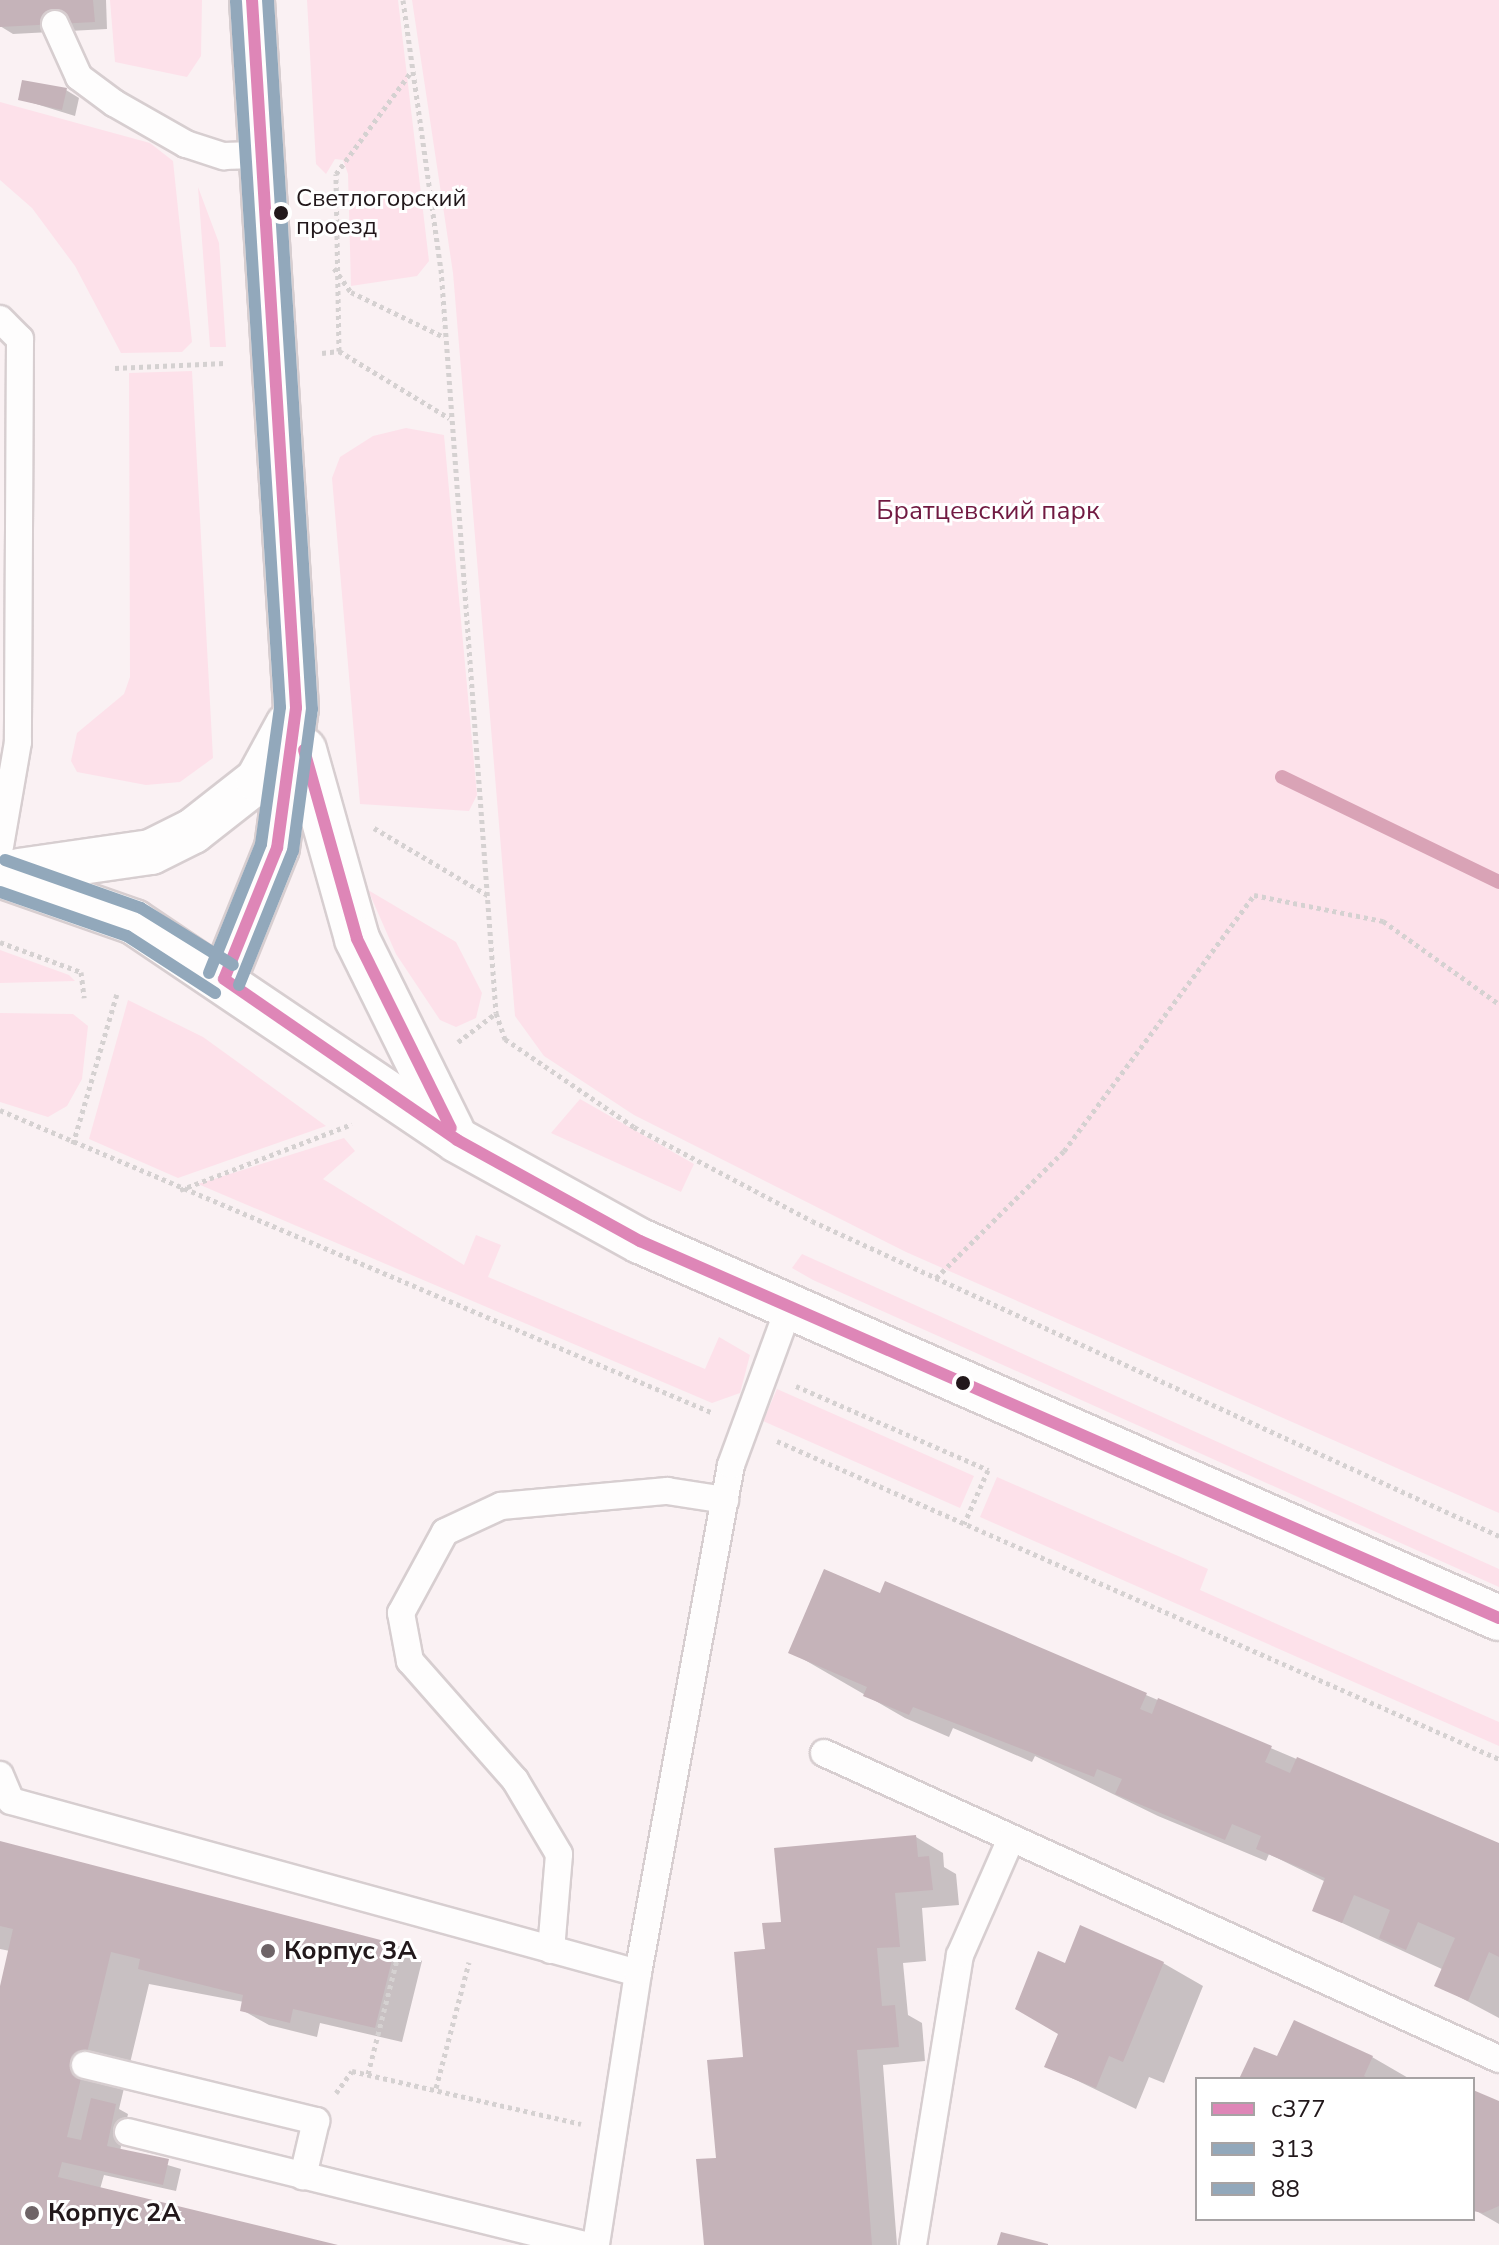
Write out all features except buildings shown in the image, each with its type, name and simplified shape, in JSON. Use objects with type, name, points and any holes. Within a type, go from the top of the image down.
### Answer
[{"type":"main road","points":[[252,0],[296,708],[311,791],[357,939],[457,1140]]},
{"type":"main road","points":[[0,874],[151,852],[193,831],[258,780],[296,708]]},
{"type":"main road","points":[[224,979],[277,848],[296,708]]},
{"type":"main road","points":[[0,874],[134,922],[224,979],[457,1140],[640,1241],[1499,1618]]},
{"type":"lane","points":[[55,24],[79,77],[114,103],[186,144],[224,156],[261,155]]},
{"type":"lane","points":[[0,319],[20,339],[18,742],[0,846]]},
{"type":"lane","points":[[596,2245],[638,1973],[725,1500],[790,1305]]},
{"type":"lane","points":[[551,1950],[559,1854],[515,1780],[410,1661],[401,1613],[445,1532],[501,1506],[652,1491],[725,1500]]},
{"type":"lane","points":[[824,1753],[1499,2059]]},
{"type":"lane","points":[[0,1775],[6,1812],[410,1911],[638,1973]]},
{"type":"lane","points":[[913,2245],[960,1955],[1011,1839]]},
{"type":"lane","points":[[85,2065],[316,2121],[303,2176]]},
{"type":"lane","points":[[128,2132],[583,2245]]},
{"type":"path","points":[[403,0],[441,269],[442,336],[490,897],[496,1013],[505,1039],[634,1127],[936,1278],[1499,1536]]},
{"type":"path","points":[[339,351],[334,268],[336,174],[412,71]]},
{"type":"path","points":[[334,268],[351,292],[442,336]]},
{"type":"path","points":[[322,353],[339,351],[450,418]]},
{"type":"path","points":[[115,368],[225,363]]},
{"type":"path","points":[[364,823],[490,897]]},
{"type":"path","points":[[936,1278],[1064,1151],[1254,895],[1383,921],[1499,1004]]},
{"type":"path","points":[[0,942],[81,972],[84,998]]},
{"type":"path","points":[[73,1144],[117,994]]},
{"type":"path","points":[[784,1380],[988,1470],[964,1524]]},
{"type":"path","points":[[368,2074],[410,1911]]},
{"type":"path","points":[[436,2088],[477,1930]]},
{"type":"path","points":[[316,2121],[352,2071],[613,2131]]},
{"type":"green space","points":[[110,0],[202,0],[201,56],[187,77],[115,62]]},
{"type":"green space","points":[[307,0],[398,0],[429,261],[417,276],[351,286],[348,174],[343,160],[335,159],[326,174],[316,164]]},
{"type":"green space","name":"Братцевский парк","points":[[412,0],[1499,0],[1499,1513],[906,1252],[634,1115],[544,1056],[515,1016],[453,273]]},
{"type":"green space","points":[[0,102],[150,143],[173,161],[192,342],[182,352],[121,353],[75,266],[32,208],[0,180]]},
{"type":"green space","points":[[198,187],[219,243],[226,347],[210,347]]},
{"type":"green space","points":[[192,371],[213,758],[180,782],[146,785],[77,772],[71,761],[77,733],[124,694],[130,677],[129,373]]},
{"type":"green space","points":[[406,428],[444,435],[477,795],[469,811],[360,804],[332,478],[340,457],[373,436]]},
{"type":"green space","points":[[368,890],[456,942],[482,993],[476,1018],[456,1027],[440,1020],[396,954]]},
{"type":"green space","points":[[0,950],[69,975],[75,981],[0,983]]},
{"type":"green space","points":[[128,1000],[203,1037],[326,1126],[178,1178],[89,1139]]},
{"type":"green space","points":[[0,1013],[73,1014],[88,1026],[82,1079],[67,1106],[48,1117],[0,1102]]},
{"type":"green space","points":[[580,1099],[694,1164],[681,1192],[551,1133]]},
{"type":"green space","points":[[344,1138],[355,1151],[323,1179],[464,1265],[476,1235],[501,1245],[488,1277],[705,1369],[719,1337],[750,1355],[740,1393],[712,1403],[198,1184]]},
{"type":"green space","points":[[802,1254],[1499,1569],[1499,1587],[813,1280],[792,1268]]},
{"type":"green space","points":[[777,1389],[974,1476],[960,1508],[763,1421]]},
{"type":"green space","points":[[997,1477],[1208,1569],[1200,1590],[1499,1722],[1499,1746],[980,1517]]},
{"type":"waterway","points":[[1282,777],[1499,882]]},
{"type":"transit line","name":"с377","points":[[252,0],[296,708],[277,848],[224,979],[457,1140],[640,1241],[1499,1618]]},
{"type":"transit line","name":"313","points":[[239,985],[293,851],[312,709],[268,0]]},
{"type":"transit line","name":"88","points":[[209,973],[261,844],[280,707],[236,1]]},
{"type":"transit line","name":"с377","points":[[304,750],[357,939],[451,1128]]},
{"type":"transit line","name":"88","points":[[5,860],[141,908],[233,965]]},
{"type":"transit line","name":"313","points":[[0,892],[127,936],[215,993]]},
{"type":"place","name":"Светлогорский проезд","points":[[281,213]]},
{"type":"place","name":"Корпус 3А","points":[[268,1951]]},
{"type":"place","name":"Корпус 2А","points":[[32,2213]]}]
